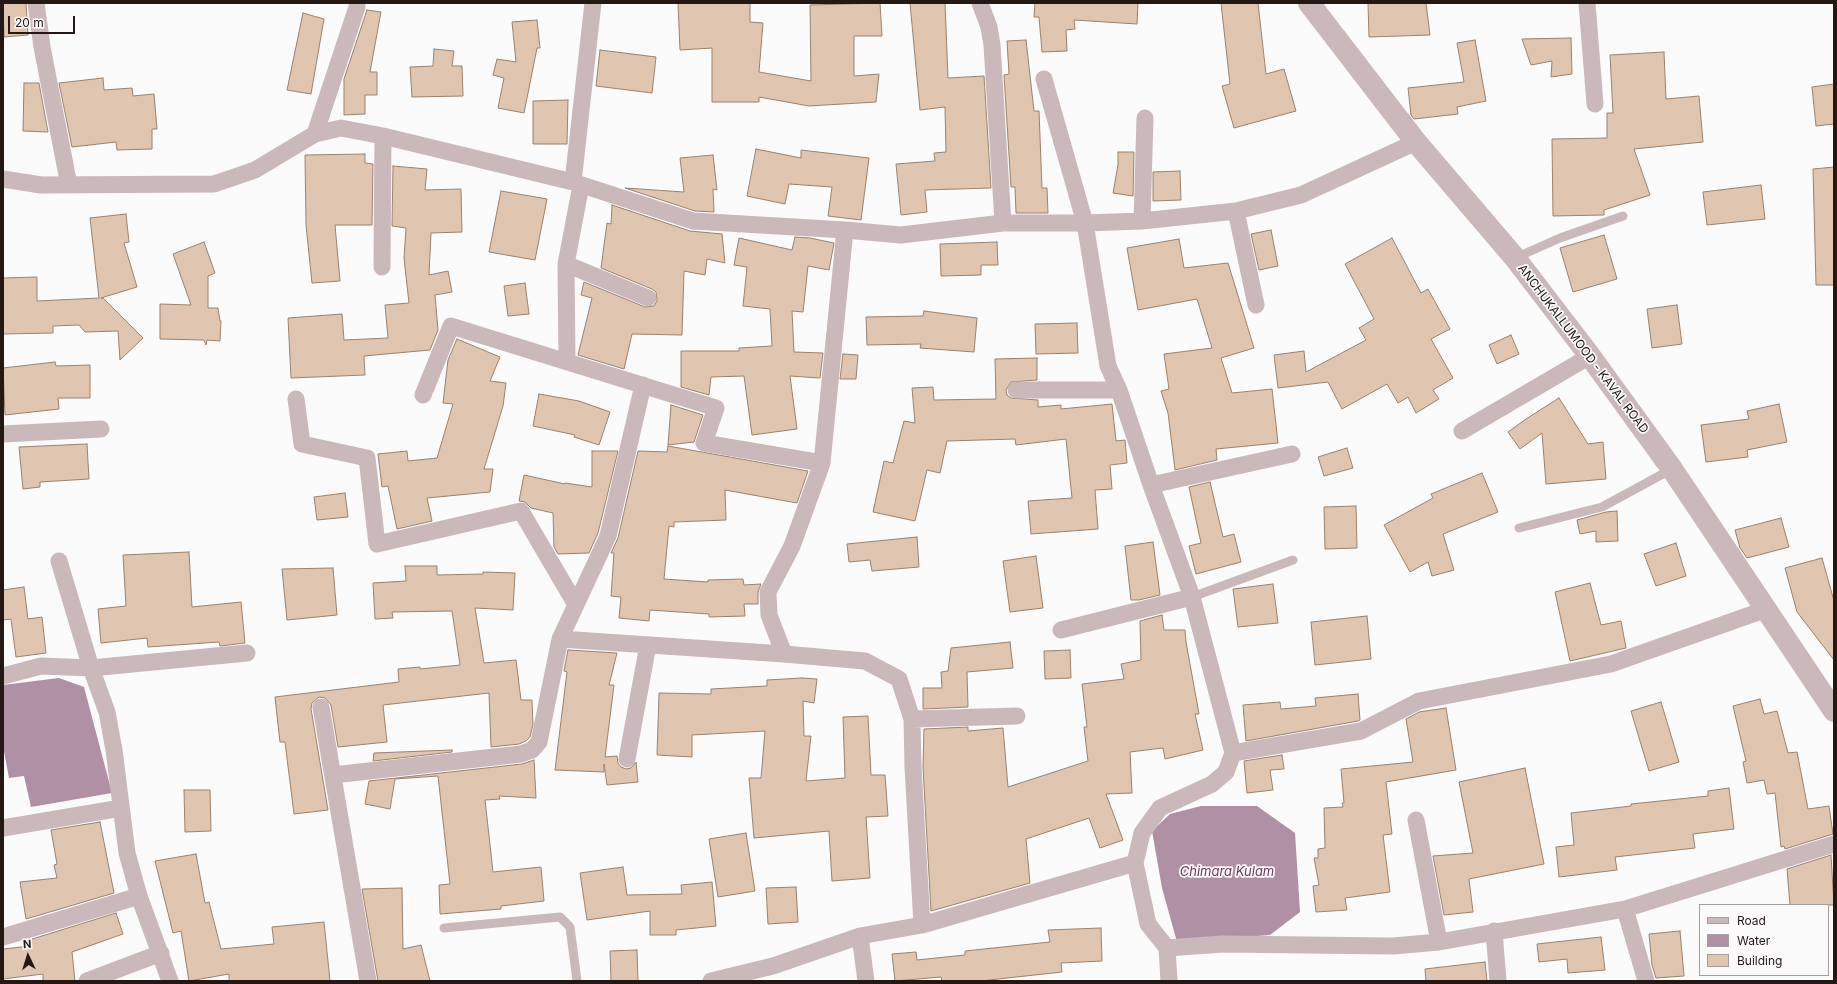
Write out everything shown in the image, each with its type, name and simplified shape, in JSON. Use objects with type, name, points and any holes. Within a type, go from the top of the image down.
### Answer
[{"type":"street","points":[[36,3],[42,47],[69,185]]},
{"type":"street","points":[[567,361],[566,264],[577,183],[593,3]]},
{"type":"street","points":[[980,3],[989,27],[992,45],[1003,223]]},
{"type":"street","name":"ANCHUKALLUMOOD - KAVAL ROAD","points":[[1309,3],[1416,142],[1516,258],[1590,356],[1672,469],[1833,706]]},
{"type":"street","points":[[1587,3],[1595,104]]},
{"type":"street","points":[[315,134],[357,6]]},
{"type":"street","points":[[1044,79],[1085,223],[1108,366],[1119,390],[1151,485],[1192,598],[1232,753],[1226,772],[1212,784],[1160,808],[1142,833],[1135,863],[1148,924],[1167,948],[1169,981]]},
{"type":"street","points":[[1142,220],[1145,118]]},
{"type":"street","points":[[3,179],[41,185],[214,184],[254,170],[315,134],[341,128],[383,136],[577,183],[693,221],[845,230],[901,236],[1003,223],[1085,223],[1142,220],[1236,211],[1302,195],[1416,142]]},
{"type":"street","points":[[382,267],[383,136]]},
{"type":"street","points":[[1236,211],[1256,305]]},
{"type":"street","points":[[784,654],[769,615],[768,592],[792,546],[822,463],[845,230]]},
{"type":"street","points":[[566,264],[648,298]]},
{"type":"street","points":[[424,395],[451,326],[716,408],[704,443],[822,463]]},
{"type":"street","points":[[1462,431],[1590,356]]},
{"type":"street","points":[[333,775],[521,754],[532,750],[539,742],[560,639],[608,536],[643,385]]},
{"type":"street","points":[[1016,390],[1119,390]]},
{"type":"street","points":[[296,399],[302,444],[367,458],[377,544],[521,511],[576,605]]},
{"type":"street","points":[[3,434],[100,429]]},
{"type":"street","points":[[1151,485],[1292,454]]},
{"type":"street","points":[[59,561],[90,668],[107,712],[127,853],[139,896],[170,981]]},
{"type":"street","points":[[1061,630],[1192,598]]},
{"type":"street","points":[[1232,753],[1361,731],[1419,701],[1611,664],[1767,609]]},
{"type":"street","points":[[560,639],[784,654],[864,661],[899,679],[912,719],[913,766],[922,925]]},
{"type":"street","points":[[627,759],[648,645]]},
{"type":"street","points":[[3,676],[41,666],[90,668],[248,653]]},
{"type":"street","points":[[321,707],[368,981]]},
{"type":"street","points":[[912,719],[1017,716]]},
{"type":"street","points":[[3,828],[121,808]]},
{"type":"street","points":[[1416,820],[1439,942]]},
{"type":"street","points":[[1167,948],[1223,944],[1393,946],[1439,942],[1494,931],[1625,909],[1834,844]]},
{"type":"street","points":[[711,981],[773,966],[860,936],[922,925],[1135,863]]},
{"type":"street","points":[[3,937],[139,896]]},
{"type":"street","points":[[1625,909],[1646,981]]},
{"type":"street","points":[[1494,931],[1498,981]]},
{"type":"street","points":[[860,936],[866,981]]},
{"type":"street","points":[[87,981],[161,953]]},
{"type":"lane","points":[[1516,258],[1560,238],[1623,216]]},
{"type":"lane","points":[[1519,528],[1602,507],[1672,469]]},
{"type":"lane","points":[[1192,598],[1293,560]]},
{"type":"lane","points":[[444,928],[560,916],[570,927],[577,981]]},
{"type":"water","points":[[59,678],[84,687],[112,793],[31,807],[24,776],[9,778],[3,746],[3,685]]},
{"type":"water","name":"Chimara Kulam","points":[[1201,806],[1257,806],[1295,833],[1300,912],[1270,935],[1177,942],[1162,888],[1152,831],[1170,814]]},
{"type":"building","points":[[3,3],[26,3],[28,35],[4,37]]},
{"type":"building","points":[[678,3],[750,3],[750,22],[763,23],[759,72],[811,81],[810,5],[880,3],[882,36],[854,36],[854,76],[879,74],[876,102],[809,106],[759,97],[759,102],[712,102],[712,48],[680,50]]},
{"type":"building","points":[[910,3],[945,3],[948,78],[984,76],[991,188],[925,190],[927,212],[901,215],[896,164],[935,161],[934,153],[946,152],[945,107],[920,110]]},
{"type":"building","points":[[1035,3],[1138,3],[1137,24],[1074,20],[1075,29],[1066,30],[1067,51],[1042,52],[1039,17],[1034,17]]},
{"type":"building","points":[[1221,3],[1258,3],[1266,74],[1284,69],[1296,111],[1234,128],[1222,86],[1230,84]]},
{"type":"building","points":[[1368,3],[1426,3],[1430,35],[1369,37]]},
{"type":"building","points":[[367,10],[381,12],[370,72],[377,72],[377,95],[365,95],[365,114],[344,115],[344,79]]},
{"type":"building","points":[[303,13],[324,19],[311,94],[287,90]]},
{"type":"building","points":[[537,20],[540,48],[537,48],[524,113],[498,108],[504,78],[493,75],[497,59],[516,62],[512,22]]},
{"type":"building","points":[[1571,38],[1572,74],[1551,77],[1552,61],[1531,65],[1522,39]]},
{"type":"building","points":[[1026,40],[1034,111],[1039,111],[1042,188],[1047,188],[1048,213],[1016,213],[1015,187],[1011,187],[1004,75],[1009,74],[1007,41]]},
{"type":"building","points":[[1475,40],[1486,101],[1457,107],[1458,114],[1414,119],[1411,115],[1408,88],[1464,82],[1457,43]]},
{"type":"building","points":[[434,49],[454,51],[452,66],[462,66],[463,96],[412,97],[410,67],[433,66]]},
{"type":"building","points":[[600,50],[656,57],[652,93],[596,86]]},
{"type":"building","points":[[1664,52],[1666,99],[1699,96],[1703,142],[1634,149],[1650,195],[1604,210],[1604,215],[1553,216],[1552,139],[1607,138],[1607,113],[1613,113],[1610,55]]},
{"type":"building","points":[[103,78],[104,90],[132,88],[133,96],[154,94],[157,129],[152,129],[152,149],[117,150],[116,142],[72,147],[59,83]]},
{"type":"building","points":[[24,83],[39,83],[48,132],[23,131]]},
{"type":"building","points":[[1834,84],[1834,124],[1816,126],[1812,87]]},
{"type":"building","points":[[568,100],[567,144],[533,144],[533,101]]},
{"type":"building","points":[[756,149],[801,158],[801,150],[869,158],[861,220],[828,216],[832,187],[789,184],[785,204],[747,196]]},
{"type":"building","points":[[1118,152],[1134,152],[1133,196],[1113,193],[1118,165]]},
{"type":"building","points":[[365,154],[365,163],[373,164],[372,225],[335,225],[340,281],[312,283],[306,225],[305,155]]},
{"type":"building","points":[[713,155],[717,190],[713,189],[714,212],[695,211],[625,188],[684,192],[680,158]]},
{"type":"building","points":[[393,166],[427,169],[425,190],[461,189],[462,232],[431,233],[429,275],[448,271],[452,292],[435,295],[438,330],[430,350],[364,356],[365,375],[291,378],[288,318],[342,314],[344,340],[388,338],[385,305],[409,303],[404,258],[406,228],[392,226]]},
{"type":"building","points":[[1834,167],[1834,285],[1816,285],[1813,169]]},
{"type":"building","points":[[1180,171],[1181,200],[1153,201],[1153,172]]},
{"type":"building","points":[[1761,185],[1765,219],[1707,225],[1703,192]]},
{"type":"building","points":[[501,191],[547,199],[535,260],[489,252]]},
{"type":"building","points":[[612,205],[690,231],[722,234],[725,263],[707,259],[705,275],[684,271],[682,335],[632,334],[624,369],[578,355],[592,298],[581,295],[584,282],[645,307],[654,306],[657,301],[656,292],[652,289],[601,268],[607,223],[611,224]]},
{"type":"building","points":[[126,214],[129,242],[124,243],[137,287],[101,298],[103,298],[143,338],[120,360],[118,331],[85,332],[79,325],[53,326],[53,333],[3,334],[3,278],[37,277],[37,301],[99,298],[90,218]]},
{"type":"building","points":[[1271,230],[1278,266],[1259,270],[1251,234]]},
{"type":"building","points":[[1604,235],[1617,279],[1573,292],[1560,248]]},
{"type":"building","points":[[795,237],[810,238],[834,243],[829,270],[808,266],[803,312],[792,311],[794,352],[823,353],[820,378],[790,376],[797,429],[752,435],[744,376],[711,377],[709,395],[681,387],[681,351],[739,351],[739,348],[772,346],[770,309],[743,306],[747,267],[734,265],[739,238],[792,250]]},
{"type":"building","points":[[1392,238],[1421,293],[1428,289],[1450,329],[1431,339],[1453,378],[1433,390],[1439,399],[1416,413],[1408,397],[1398,403],[1387,384],[1342,409],[1328,382],[1278,388],[1274,355],[1304,351],[1306,372],[1366,340],[1359,328],[1374,319],[1345,264]]},
{"type":"building","points":[[1179,239],[1184,268],[1228,263],[1254,348],[1221,358],[1232,393],[1272,389],[1278,443],[1216,449],[1217,460],[1175,470],[1168,413],[1161,391],[1169,389],[1164,354],[1212,348],[1197,299],[1138,310],[1127,248]]},
{"type":"building","points":[[204,242],[215,273],[208,276],[208,308],[218,308],[221,321],[220,341],[207,340],[206,345],[204,340],[160,339],[160,304],[191,305],[173,254]]},
{"type":"building","points":[[997,242],[998,265],[981,265],[981,275],[941,276],[940,244]]},
{"type":"building","points":[[525,283],[529,314],[508,316],[504,286]]},
{"type":"building","points":[[1677,305],[1682,344],[1652,348],[1647,309]]},
{"type":"building","points":[[924,311],[977,318],[974,352],[920,348],[921,344],[867,345],[866,317],[923,316]]},
{"type":"building","points":[[1077,323],[1078,353],[1036,354],[1035,324]]},
{"type":"building","points":[[1511,335],[1519,354],[1497,364],[1489,345]]},
{"type":"building","points":[[457,339],[500,357],[490,381],[506,383],[503,406],[484,469],[493,469],[490,492],[427,498],[432,521],[397,529],[388,486],[382,487],[378,454],[407,451],[408,461],[437,458],[453,404],[443,403],[448,360]]},
{"type":"building","points":[[843,354],[858,355],[856,379],[840,379]]},
{"type":"building","points":[[1037,358],[1037,380],[1011,382],[1006,390],[1007,395],[1011,398],[1038,400],[1038,407],[1061,405],[1061,409],[1112,404],[1116,441],[1125,440],[1127,463],[1110,465],[1112,489],[1095,490],[1098,529],[1031,534],[1028,501],[1072,498],[1066,439],[1016,445],[1015,439],[947,441],[940,473],[927,470],[915,521],[873,512],[884,461],[893,463],[904,421],[915,423],[912,388],[933,387],[934,400],[996,399],[995,359]]},
{"type":"building","points":[[55,362],[56,366],[90,365],[90,398],[58,398],[59,409],[5,415],[3,368]]},
{"type":"building","points":[[539,394],[579,401],[610,412],[599,445],[574,437],[575,435],[533,426]]},
{"type":"building","points":[[1559,398],[1588,444],[1603,442],[1606,479],[1546,484],[1542,433],[1520,449],[1508,432]]},
{"type":"building","points":[[1779,404],[1787,442],[1747,450],[1748,457],[1706,462],[1701,425],[1749,419],[1747,411]]},
{"type":"building","points":[[671,405],[703,415],[694,442],[668,445]]},
{"type":"building","points":[[87,444],[89,479],[40,482],[40,487],[23,489],[19,447]]},
{"type":"building","points":[[668,446],[808,471],[797,503],[725,490],[726,520],[674,522],[674,527],[669,526],[664,579],[708,582],[708,580],[743,579],[744,585],[761,584],[758,592],[758,604],[744,604],[745,616],[709,617],[709,614],[650,610],[649,621],[619,618],[621,597],[611,596],[614,553],[611,553],[618,538],[638,451],[667,452]]},
{"type":"building","points":[[1347,448],[1353,468],[1324,476],[1318,457]]},
{"type":"building","points":[[592,451],[618,451],[598,533],[589,553],[558,554],[554,547],[553,513],[531,508],[525,502],[519,501],[524,475],[565,484],[592,487]]},
{"type":"building","points":[[1482,473],[1498,512],[1443,534],[1454,570],[1432,576],[1428,562],[1410,572],[1384,525],[1433,498],[1431,494]]},
{"type":"building","points":[[1210,482],[1223,537],[1234,534],[1241,562],[1196,574],[1189,546],[1201,543],[1189,487]]},
{"type":"building","points":[[345,493],[348,517],[317,520],[314,497]]},
{"type":"building","points":[[1356,506],[1357,548],[1325,549],[1324,507]]},
{"type":"building","points":[[1617,511],[1618,541],[1596,542],[1596,531],[1580,534],[1577,520],[1606,512]]},
{"type":"building","points":[[1781,518],[1789,547],[1747,558],[1740,548],[1735,530]]},
{"type":"building","points":[[917,537],[919,567],[872,571],[870,560],[849,562],[847,544]]},
{"type":"building","points":[[1153,542],[1160,595],[1139,600],[1131,600],[1125,546]]},
{"type":"building","points":[[1676,543],[1686,576],[1656,586],[1644,554]]},
{"type":"building","points":[[189,552],[192,607],[241,602],[245,643],[220,646],[219,642],[148,647],[147,638],[101,643],[98,609],[126,606],[123,555]]},
{"type":"building","points":[[1036,556],[1043,608],[1010,612],[1003,561]]},
{"type":"building","points":[[1822,558],[1834,601],[1834,660],[1797,612],[1785,568]]},
{"type":"building","points":[[405,566],[437,566],[437,575],[483,574],[483,572],[515,573],[513,610],[475,608],[484,663],[516,660],[521,700],[532,700],[533,724],[530,737],[526,741],[519,744],[491,747],[489,693],[383,705],[387,742],[338,747],[331,705],[325,698],[319,697],[312,703],[311,709],[328,810],[294,814],[285,742],[280,742],[275,697],[399,682],[398,669],[420,667],[420,669],[460,665],[452,611],[392,612],[393,618],[375,619],[373,583],[406,581]]},
{"type":"building","points":[[333,568],[337,615],[287,620],[282,569]]},
{"type":"building","points":[[1590,583],[1601,625],[1621,621],[1626,648],[1570,661],[1555,592]]},
{"type":"building","points":[[1273,584],[1278,623],[1238,627],[1233,589]]},
{"type":"building","points":[[24,587],[28,619],[42,617],[46,653],[16,657],[11,619],[3,620],[3,590]]},
{"type":"building","points":[[1162,615],[1164,630],[1185,630],[1199,714],[1195,714],[1203,750],[1165,759],[1163,748],[1130,752],[1132,793],[1106,794],[1123,840],[1100,848],[1089,818],[1026,839],[1030,883],[931,911],[923,767],[924,729],[968,727],[968,731],[1003,728],[1008,787],[1088,761],[1084,727],[1087,727],[1082,684],[1124,679],[1121,664],[1141,660],[1140,621]]},
{"type":"building","points":[[1367,616],[1371,659],[1315,665],[1311,622]]},
{"type":"building","points":[[1010,642],[1013,668],[967,672],[968,707],[923,709],[923,688],[942,688],[941,672],[948,671],[951,648]]},
{"type":"building","points":[[568,650],[617,653],[609,685],[614,685],[605,757],[617,756],[618,763],[621,767],[626,769],[631,768],[636,762],[638,782],[607,785],[604,764],[604,772],[555,770],[567,672],[564,671]]},
{"type":"building","points":[[1070,650],[1071,678],[1045,679],[1044,651]]},
{"type":"building","points":[[802,678],[817,679],[814,703],[803,701],[804,736],[811,736],[806,781],[845,778],[843,717],[868,716],[871,775],[885,775],[888,816],[866,817],[870,878],[832,881],[829,831],[754,838],[749,778],[761,778],[765,731],[692,735],[692,757],[657,755],[659,693],[711,694],[711,689],[767,686],[767,680]]},
{"type":"building","points":[[1358,694],[1360,720],[1358,721],[1246,741],[1243,705],[1280,702],[1281,709],[1316,706],[1315,698]]},
{"type":"building","points":[[1760,699],[1764,714],[1777,711],[1788,753],[1797,752],[1808,809],[1829,806],[1833,834],[1785,849],[1784,846],[1781,847],[1775,793],[1767,794],[1764,780],[1747,783],[1743,762],[1746,761],[1733,706]]},
{"type":"building","points":[[1661,702],[1679,762],[1649,771],[1631,711]]},
{"type":"building","points":[[1446,708],[1456,770],[1386,782],[1392,834],[1383,835],[1390,892],[1345,898],[1347,910],[1316,912],[1313,886],[1319,885],[1314,858],[1318,858],[1318,849],[1325,848],[1324,808],[1343,807],[1342,803],[1344,803],[1341,769],[1413,762],[1406,719],[1419,712]]},
{"type":"building","points":[[452,750],[452,752],[373,761],[374,753]]},
{"type":"building","points":[[1282,755],[1284,769],[1270,770],[1273,790],[1247,793],[1244,761]]},
{"type":"building","points":[[534,760],[536,798],[499,796],[500,799],[485,800],[493,872],[541,867],[544,901],[501,906],[501,909],[440,914],[439,885],[450,884],[438,776],[395,779],[390,809],[365,804],[369,781],[522,764]]},
{"type":"building","points":[[1525,768],[1544,864],[1469,879],[1473,912],[1444,915],[1433,856],[1473,853],[1459,782]]},
{"type":"building","points":[[1729,788],[1734,829],[1693,834],[1695,848],[1615,857],[1617,870],[1559,877],[1556,847],[1574,845],[1571,813],[1631,806],[1631,804],[1708,796],[1708,791]]},
{"type":"building","points":[[184,790],[210,790],[211,831],[185,832]]},
{"type":"building","points":[[100,822],[114,893],[26,919],[20,882],[57,878],[54,865],[57,864],[51,830]]},
{"type":"building","points":[[746,833],[755,891],[718,897],[709,839]]},
{"type":"building","points":[[196,854],[205,903],[209,902],[221,949],[274,944],[272,927],[324,922],[330,981],[229,981],[229,974],[189,981],[181,931],[173,933],[155,861]]},
{"type":"building","points":[[1831,855],[1834,905],[1790,904],[1787,869]]},
{"type":"building","points":[[623,867],[627,895],[682,894],[681,885],[712,882],[716,926],[676,930],[676,935],[650,935],[650,911],[587,920],[580,873]]},
{"type":"building","points":[[796,887],[798,922],[768,924],[766,888]]},
{"type":"building","points":[[402,888],[403,949],[421,945],[430,981],[378,981],[362,889]]},
{"type":"building","points":[[116,913],[123,934],[72,952],[75,981],[43,981],[43,974],[3,979],[3,949],[30,946],[29,940]]},
{"type":"building","points":[[1101,928],[1102,961],[1061,963],[1062,972],[980,981],[942,981],[941,977],[895,981],[892,954],[916,952],[917,960],[965,955],[965,951],[1050,942],[1048,930]]},
{"type":"building","points":[[1680,931],[1684,976],[1656,978],[1652,965],[1649,934]]},
{"type":"building","points":[[1601,937],[1605,970],[1568,973],[1567,959],[1539,962],[1537,944]]},
{"type":"building","points":[[637,950],[638,981],[611,981],[610,951]]},
{"type":"building","points":[[1485,962],[1487,981],[1426,981],[1425,969]]}]
